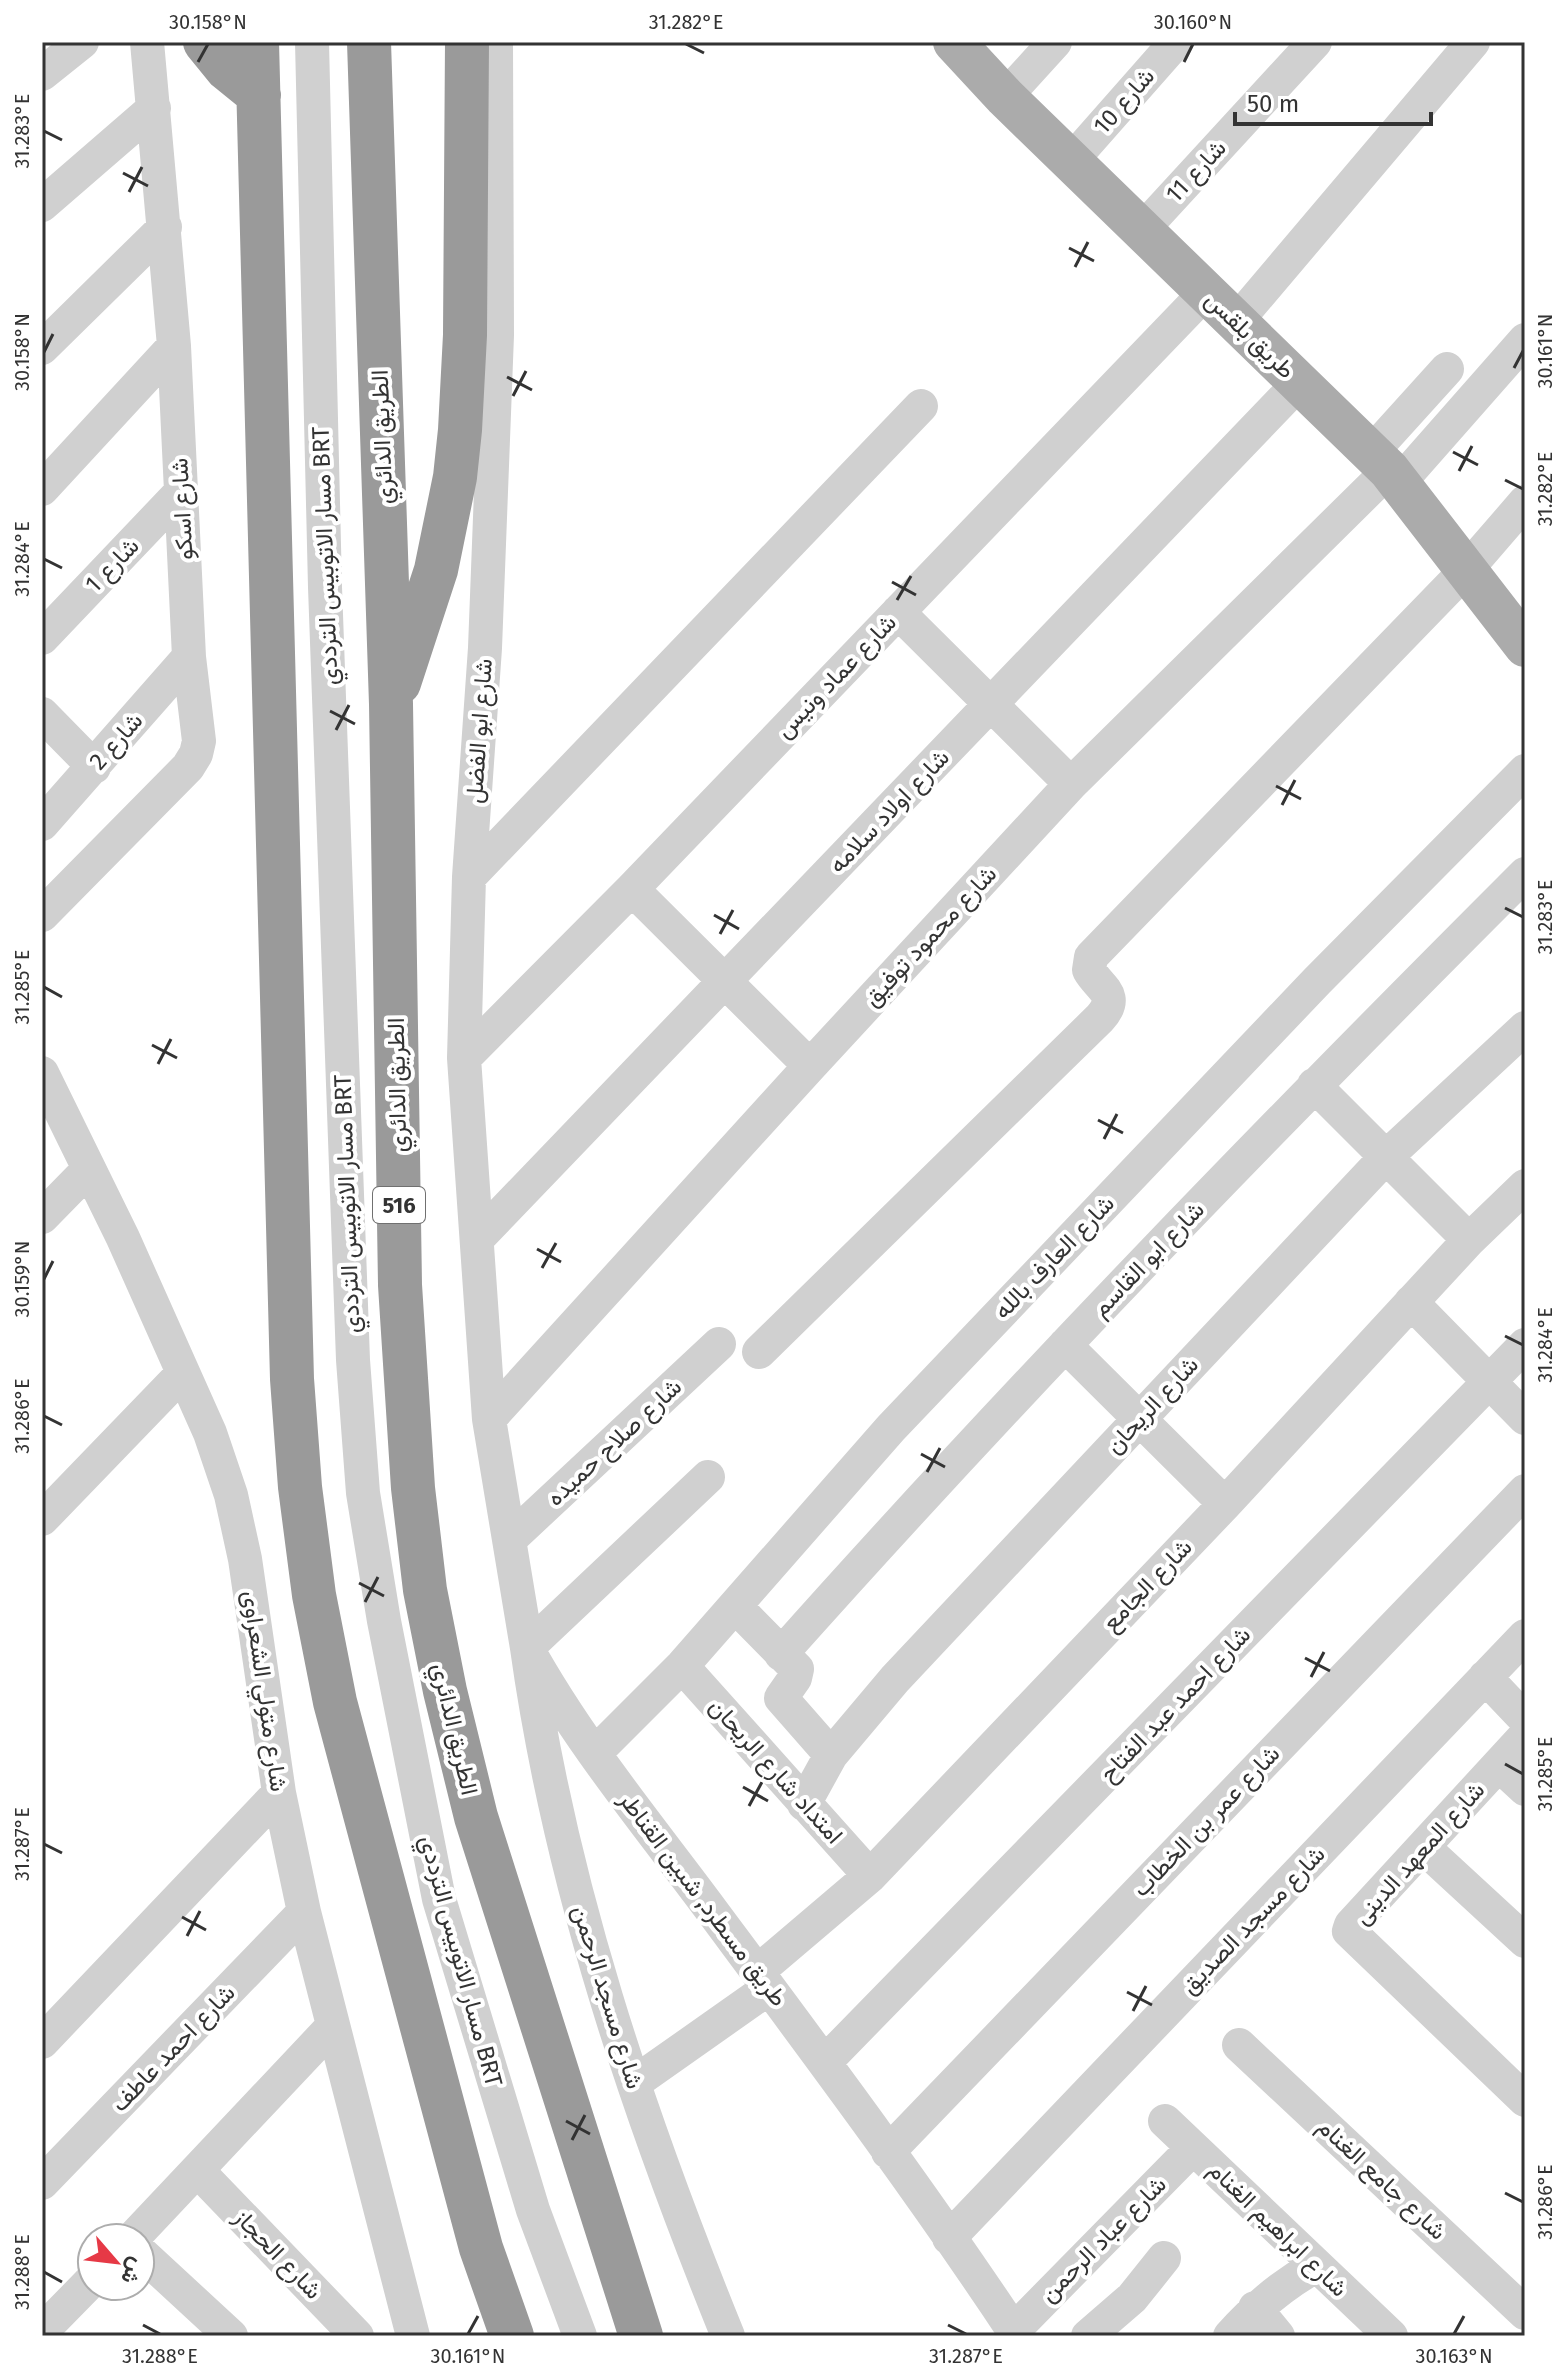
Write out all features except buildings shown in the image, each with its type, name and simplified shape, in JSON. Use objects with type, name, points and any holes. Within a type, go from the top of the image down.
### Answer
[{"type":"highway","points":[[205,42],[227,69],[259,95]]},
{"type":"highway","points":[[257,42],[292,1379],[300,1487],[314,1595],[346,1747],[481,2248],[512,2336]]},
{"type":"highway","name":"الطريق الدائري","points":[[369,42],[391,704],[400,1285],[413,1488],[425,1590],[445,1691],[476,1817],[641,2336]]},
{"type":"highway","points":[[391,704],[436,570],[447,523],[460,430],[465,335],[467,42]]},
{"type":"main road","name":"طريق بلقس","points":[[954,42],[1005,97],[1386,469],[1525,646]]},
{"type":"street","points":[[42,74],[82,42]]},
{"type":"street","name":"شارع اسكو","points":[[42,915],[188,767],[199,741],[189,657],[174,346],[147,42]]},
{"type":"street","name":"مسار الاتوبيس الترددي BRT","points":[[312,42],[325,587],[353,1360],[363,1493],[393,1667],[439,1899],[533,2210],[580,2336]]},
{"type":"street","name":"شارع ابو الفضل","points":[[489,1419],[464,1058],[469,877],[485,648],[497,335],[496,42]]},
{"type":"street","points":[[1005,97],[1055,42]]},
{"type":"street","name":"شارع 10","points":[[1072,160],[1176,42]]},
{"type":"street","name":"شارع 11","points":[[1142,230],[1315,42]]},
{"type":"street","points":[[1235,323],[1473,42]]},
{"type":"street","points":[[42,205],[154,108]]},
{"type":"street","points":[[42,348],[165,227]]},
{"type":"street","name":"شارع عماد ونيس","points":[[464,1058],[632,889],[1205,293]]},
{"type":"street","points":[[1386,469],[1525,340]]},
{"type":"street","points":[[42,489],[174,346]]},
{"type":"street","points":[[1386,469],[1447,369]]},
{"type":"street","name":"شارع اولاد سلامه","points":[[477,1239],[1300,382]]},
{"type":"street","points":[[469,877],[921,406]]},
{"type":"street","name":"شارع محمود توفيق","points":[[489,1419],[1071,784],[1386,469]]},
{"type":"street","name":"شارع 1","points":[[42,638],[181,492]]},
{"type":"street","points":[[759,1352],[1100,1018],[1109,998],[1103,985],[1089,970],[1091,957],[1467,569],[1525,502]]},
{"type":"street","points":[[898,612],[1071,784]]},
{"type":"street","name":"شارع 2","points":[[42,824],[189,657]]},
{"type":"street","points":[[46,725],[94,767]]},
{"type":"street","name":"شارع العارف بالله","points":[[595,1753],[736,1607],[891,1428],[1317,981],[1525,771]]},
{"type":"street","name":"شارع ابو القاسم","points":[[781,1654],[933,1484],[1065,1345],[1314,1085],[1525,874]]},
{"type":"street","points":[[632,889],[810,1066]]},
{"type":"street","name":"شارع الريحان","points":[[804,1804],[831,1755],[895,1679],[1386,1157],[1525,1028]]},
{"type":"street","name":"شارع متولي الشعراوى","points":[[42,1073],[123,1238],[210,1433],[234,1508],[245,1559],[279,1793],[304,1912],[413,2336]]},
{"type":"street","points":[[1314,1085],[1469,1240]]},
{"type":"street","points":[[42,1217],[88,1170]]},
{"type":"street","name":"شارع الجامع","points":[[634,2083],[763,1980],[870,1876],[1225,1504],[1469,1240],[1525,1186]]},
{"type":"street","points":[[1411,1302],[1525,1418]]},
{"type":"street","name":"شارع صلاح حميده","points":[[509,1540],[719,1344]]},
{"type":"street","points":[[1065,1345],[1225,1504]]},
{"type":"street","name":"شارع احمد عبد الفتاح","points":[[825,2062],[1525,1345]]},
{"type":"street","points":[[42,1519],[182,1374]]},
{"type":"street","name":"طريق مسطرد, شبين القناطر","points":[[489,1419],[527,1648],[595,1753],[825,2062],[1016,2333]]},
{"type":"street","points":[[527,1648],[708,1477]]},
{"type":"street","name":"شارع عمر بن الخطاب","points":[[888,2152],[1525,1491]]},
{"type":"street","points":[[736,1607],[797,1669],[781,1698],[831,1755]]},
{"type":"street","name":"شارع مسجد الصديق","points":[[949,2238],[1525,1636]]},
{"type":"street","name":"شارع مسجد الرحمن","points":[[527,1648],[556,1813],[585,1922],[634,2083],[681,2220],[728,2336]]},
{"type":"street","name":"امتداد شارع الريحان","points":[[682,1666],[870,1876]]},
{"type":"street","points":[[1485,1677],[1525,1719]]},
{"type":"street","name":"شارع المعهد الدينى","points":[[1525,1736],[1351,1925],[1349,1931],[1525,2100]]},
{"type":"street","points":[[1499,1765],[1525,1789]]},
{"type":"street","points":[[42,2042],[279,1793]]},
{"type":"street","points":[[1423,1847],[1525,1941]]},
{"type":"street","name":"شارع احمد عاطف","points":[[42,2183],[304,1912]]},
{"type":"street","points":[[149,2222],[332,2027]]},
{"type":"street","name":"شارع جامع الغنام","points":[[1239,2045],[1525,2313]]},
{"type":"street","name":"شارع ابراهيم الغنام","points":[[1165,2121],[1391,2336]]},
{"type":"street","name":"شارع عباد الرحمن","points":[[1016,2333],[1193,2148]]},
{"type":"street","name":"شارع الحجاز","points":[[198,2171],[357,2336]]},
{"type":"street","points":[[1088,2336],[1132,2298],[1164,2258]]},
{"type":"street","points":[[1230,2336],[1255,2308],[1284,2284],[1316,2266]]},
{"type":"street","points":[[156,2267],[231,2336]]},
{"type":"street","points":[[60,2327],[77,2302]]},
{"type":"street","points":[[1255,2308],[1278,2336]]}]
